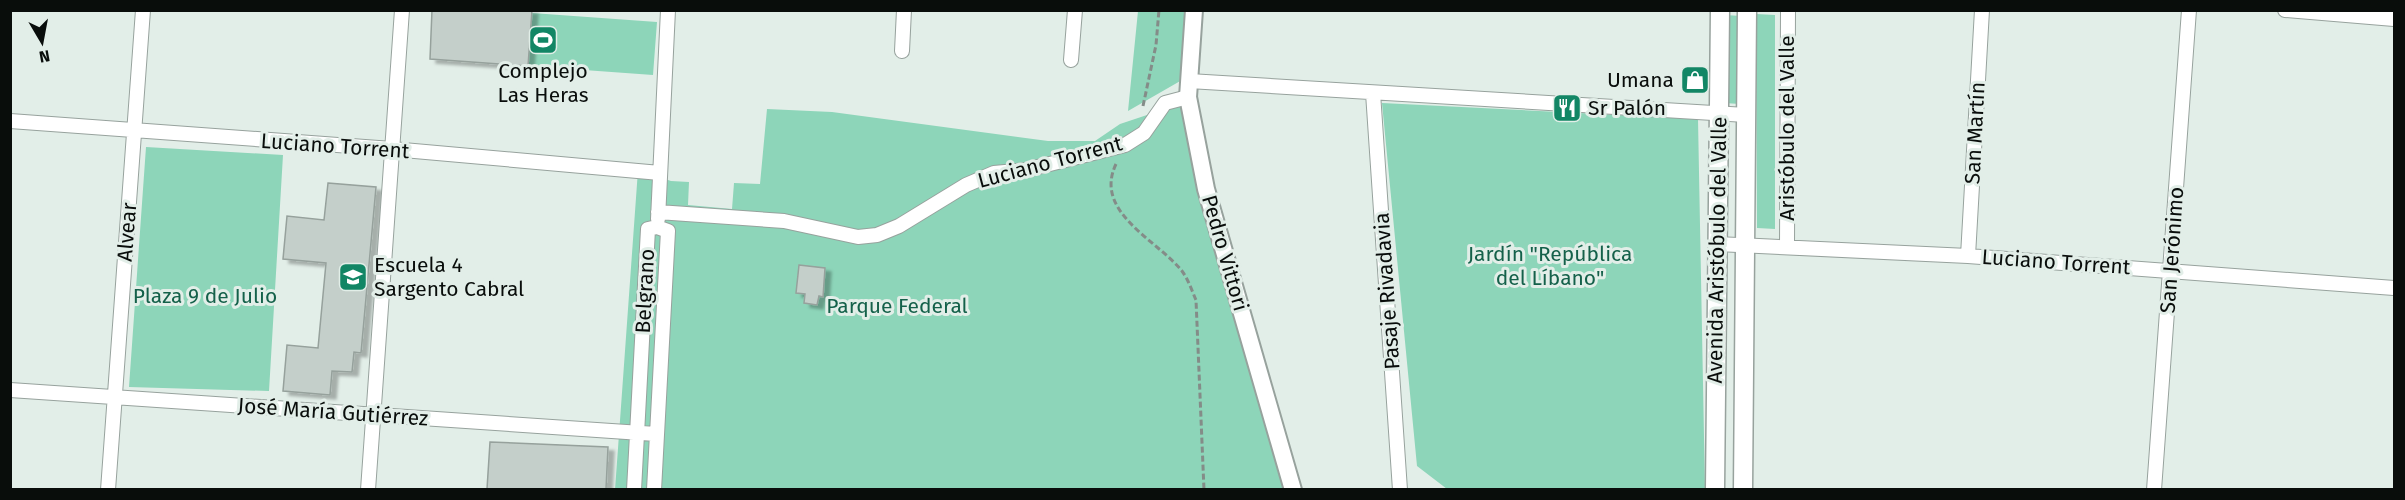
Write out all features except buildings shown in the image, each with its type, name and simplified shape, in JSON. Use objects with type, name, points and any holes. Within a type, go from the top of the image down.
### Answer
[{"type":"main road","name":"Avenida Aristóbulo del Valle","points":[[1715,489],[1720,10]]},
{"type":"main road","name":"Avenida Aristóbulo del Valle","points":[[1743,489],[1747,10]]},
{"type":"street","name":"Alvear","points":[[108,489],[143,10]]},
{"type":"street","points":[[368,489],[402,10]]},
{"type":"street","points":[[657,227],[668,10]]},
{"type":"street","points":[[902,51],[904,10]]},
{"type":"street","points":[[1071,60],[1075,10]]},
{"type":"street","name":"Pedro Vittori","points":[[1194,10],[1189,89],[1206,189],[1293,489]]},
{"type":"street","name":"Aristóbulo del Valle","points":[[1787,246],[1788,10]]},
{"type":"street","name":"San Martín","points":[[1968,256],[1982,10]]},
{"type":"street","name":"San Jerónimo","points":[[2154,489],[2189,10]]},
{"type":"street","points":[[2285,10],[2394,19]]},
{"type":"street","name":"Luciano Torrent","points":[[658,212],[784,222],[858,237],[877,235],[899,226],[966,185],[994,174],[1026,170],[1125,145],[1144,133],[1165,103],[1189,89],[1373,93],[1746,115]]},
{"type":"street","name":"Pasaje Rivadavia","points":[[1373,93],[1400,489]]},
{"type":"street","name":"Luciano Torrent","points":[[10,121],[660,173]]},
{"type":"street","name":"Belgrano","points":[[634,489],[648,229],[657,227],[668,231],[654,489]]},
{"type":"street","name":"Luciano Torrent","points":[[1717,244],[1968,256],[2394,288]]},
{"type":"street","name":"José María Gutiérrez","points":[[10,390],[656,434]]},
{"type":"path","points":[[1139,114],[1144,104],[1156,45],[1159,10]]},
{"type":"path","points":[[1125,145],[1113,169],[1110,182],[1111,195],[1116,207],[1183,273],[1196,300],[1204,489]]},
{"type":"green space","name":"Complejo Las Heras","points":[[432,11],[532,11],[532,13],[657,22],[653,75],[430,59]]},
{"type":"green space","points":[[1138,11],[1188,11],[1182,80],[1128,111]]},
{"type":"green space","points":[[1756,14],[1775,15],[1775,229],[1757,228]]},
{"type":"green space","points":[[1725,15],[1741,16],[1740,104],[1724,103]]},
{"type":"green space","name":"Parque Federal","points":[[1183,103],[1187,139],[1197,179],[1286,489],[615,490],[638,170],[671,181],[689,182],[688,205],[732,209],[734,183],[760,184],[767,109],[832,112],[1048,141],[1095,141],[1120,124]]},
{"type":"green space","name":"Jardín \"República del Líbano\"","points":[[1382,103],[1698,119],[1705,489],[1447,489],[1417,466]]},
{"type":"green space","name":"Plaza 9 de Julio","points":[[146,147],[283,155],[269,391],[129,387]]},
{"type":"place","name":"Complejo Las Heras","points":[[543,40]]},
{"type":"place","name":"Umana","points":[[1695,80]]},
{"type":"place","name":"Sr Palón","points":[[1567,108]]},
{"type":"place","name":"Escuela 4 Sargento Cabral","points":[[353,277]]}]
